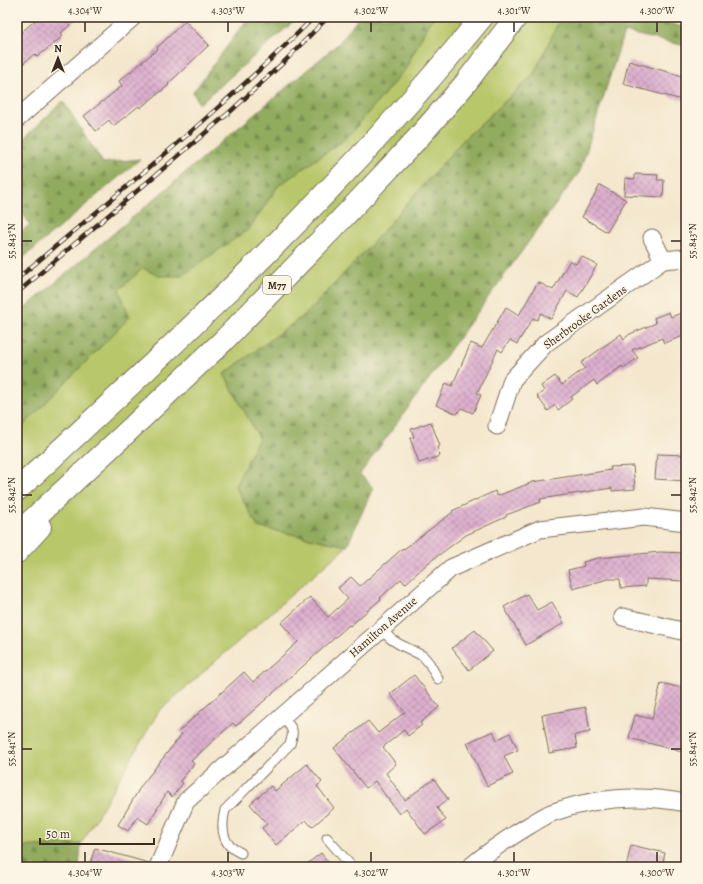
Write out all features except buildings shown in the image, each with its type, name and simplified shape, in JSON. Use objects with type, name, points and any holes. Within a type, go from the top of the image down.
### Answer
[{"type":"highway","name":"M77","points":[[17,490],[207,311],[267,252],[361,156],[482,17]]},
{"type":"highway","name":"M77","points":[[17,534],[126,433],[223,340],[381,177],[465,84],[516,17]]},
{"type":"highway","name":"M77","points":[[17,473],[361,156]]},
{"type":"highway","name":"M77","points":[[17,552],[126,433]]},
{"type":"street","points":[[17,119],[133,17]]},
{"type":"street","points":[[652,238],[663,260],[686,258]]},
{"type":"street","name":"Sherbrooke Gardens","points":[[497,426],[512,380],[546,343],[663,260]]},
{"type":"street","name":"Hamilton Avenue","points":[[158,867],[186,801],[451,568],[540,529],[644,517],[686,522]]},
{"type":"street","points":[[623,617],[686,632]]},
{"type":"street","points":[[470,867],[506,839],[550,814],[583,804],[624,798],[664,799],[686,804]]},
{"type":"lane","points":[[381,629],[399,644],[423,656],[432,667],[438,679]]},
{"type":"lane","points":[[241,853],[230,846],[223,834],[222,819],[225,810],[290,744],[293,733],[292,729],[282,717]]},
{"type":"lane","points":[[327,838],[352,867]]},
{"type":"green space","points":[[249,17],[299,17],[199,104],[193,92]]},
{"type":"green space","points":[[359,17],[434,17],[427,26],[406,68],[348,137],[278,186],[249,229],[181,276],[159,276],[143,268],[119,290],[130,317],[17,432],[17,315],[339,43]]},
{"type":"green space","points":[[434,17],[561,17],[533,75],[462,141],[369,247],[306,314],[224,374],[260,438],[235,486],[258,527],[347,546],[159,711],[81,844],[17,847],[17,432],[129,317],[119,290],[143,268],[159,276],[249,229],[278,186],[348,137],[406,68],[427,26]]},
{"type":"green space","points":[[561,17],[648,17],[686,28],[686,46],[624,32],[580,171],[360,474],[373,488],[347,546],[258,527],[235,486],[259,438],[224,374],[306,314],[369,247],[462,141],[533,76]]},
{"type":"green space","points":[[63,101],[103,163],[140,159],[17,263],[17,236],[30,224],[17,206],[17,145]]},
{"type":"green space","points":[[81,844],[79,867],[17,867],[17,847]]},
{"type":"railway","points":[[17,279],[206,119],[279,52],[314,17]]},
{"type":"railway","points":[[17,293],[231,111],[285,61],[328,17]]}]
